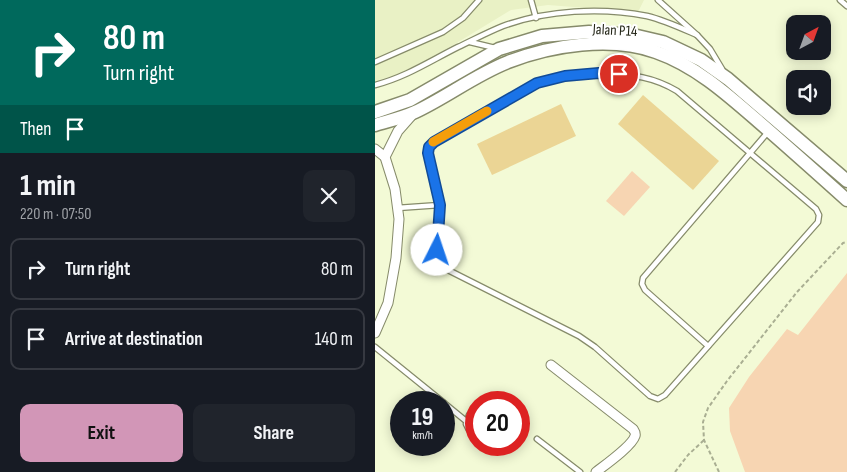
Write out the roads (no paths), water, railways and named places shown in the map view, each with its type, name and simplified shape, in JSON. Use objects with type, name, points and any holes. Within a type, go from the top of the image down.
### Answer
[{"type":"main road","name":"Jalan P14","points":[[375,112],[410,100],[499,49],[542,36],[589,32],[633,35],[663,42],[701,60],[727,79],[847,181]]},
{"type":"main road","name":"Jalan P14","points":[[375,125],[415,112],[469,80],[507,62],[547,49],[590,44],[632,45],[657,52],[695,71],[720,88],[847,200]]},
{"type":"street","points":[[385,157],[398,131],[415,112]]},
{"type":"street","points":[[375,149],[385,157],[395,189],[399,219],[396,258],[388,303],[375,333]]},
{"type":"street","points":[[551,365],[633,429],[635,433],[635,438],[621,453],[596,472]]},
{"type":"lane","points":[[375,62],[443,32],[463,18],[479,0]]},
{"type":"lane","points":[[531,0],[536,18]]},
{"type":"lane","points":[[658,0],[710,49],[727,79]]},
{"type":"lane","points":[[840,0],[847,6]]},
{"type":"lane","points":[[375,85],[413,72],[503,26],[536,18],[588,12],[616,12],[647,16],[697,35]]},
{"type":"lane","points":[[470,42],[499,49]]},
{"type":"lane","points":[[599,73],[639,76],[661,81],[677,91],[750,153],[816,209],[819,215],[818,222],[665,395],[658,399],[650,396],[579,336],[448,270],[440,262],[437,250],[440,205],[428,153],[429,147],[434,142],[537,83],[565,76],[599,73]]},
{"type":"lane","points":[[709,346],[645,290],[642,284],[643,278],[769,131]]},
{"type":"lane","points":[[397,208],[440,205]]},
{"type":"lane","points":[[375,347],[428,391]]},
{"type":"lane","points":[[455,412],[465,420]]},
{"type":"lane","points":[[537,439],[580,472]]}]
